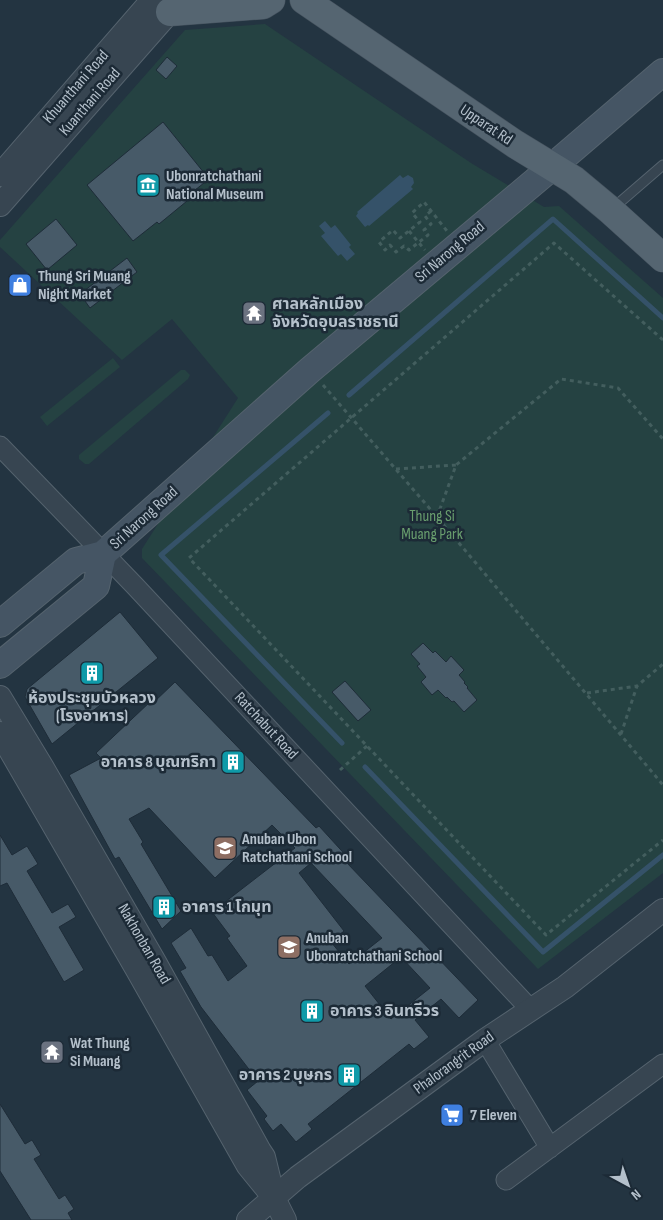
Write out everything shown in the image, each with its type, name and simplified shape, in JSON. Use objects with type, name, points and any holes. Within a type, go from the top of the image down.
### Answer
[{"type":"main road","points":[[167,4],[263,5],[272,0]]},
{"type":"main road","name":"Upparat Rd","points":[[304,0],[515,144],[574,180],[663,258]]},
{"type":"main road","name":"Sri Narong Road","points":[[0,624],[76,561],[103,554],[310,370],[663,72]]},
{"type":"main road","name":"Sri Narong Road","points":[[0,666],[96,586],[103,554]]},
{"type":"street","name":"Kuanthani Road","points":[[0,205],[8,170],[167,4]]},
{"type":"street","name":"Ratchabut Road","points":[[0,446],[530,1008]]},
{"type":"street","name":"Nakhonban Road","points":[[0,697],[43,768],[248,1166],[274,1198],[285,1220]]},
{"type":"street","name":"Nakhonban Road","points":[[0,732],[146,966]]},
{"type":"street","name":"Phalorangrit Road","points":[[248,1220],[298,1177],[485,1040],[530,1008],[565,987],[662,913]]},
{"type":"street","points":[[485,1040],[550,1148]]},
{"type":"street","points":[[506,1180],[663,1064]]},
{"type":"lane","points":[[610,210],[663,165]]},
{"type":"path","points":[[431,211],[425,216],[432,224],[424,230],[428,235],[409,250],[404,246],[396,252],[390,246],[385,250],[379,242],[393,230],[400,238],[420,222],[412,213],[424,202],[458,245]]},
{"type":"path","points":[[409,231],[422,246]]},
{"type":"path","points":[[663,340],[554,243],[189,558],[546,935],[663,840]]},
{"type":"path","points":[[310,370],[587,692],[663,785]]},
{"type":"path","points":[[437,516],[456,465],[562,379],[618,388],[663,439]]},
{"type":"path","points":[[396,469],[456,465]]},
{"type":"path","points":[[621,734],[637,686],[663,664]]},
{"type":"path","points":[[587,692],[637,686]]},
{"type":"path","points":[[340,770],[367,746]]},
{"type":"green space","name":"Thung Si Muang Park","points":[[265,24],[471,163],[544,207],[559,206],[663,298],[663,873],[538,969],[142,558],[142,549],[238,398],[172,319],[122,360],[0,247],[0,240],[185,30]]},
{"type":"green space","points":[[113,358],[120,367],[47,426],[40,417]]},
{"type":"green space","points":[[181,370],[185,370],[190,375],[188,379],[89,464],[85,464],[79,459],[79,455]]},
{"type":"water","points":[[400,175],[403,178],[408,175],[413,178],[414,183],[411,187],[413,189],[369,226],[365,227],[356,216],[357,212]]},
{"type":"water","points":[[325,221],[331,228],[335,225],[351,245],[349,247],[355,254],[347,261],[341,254],[338,256],[321,236],[325,233],[319,226]]},
{"type":"building","points":[[167,57],[177,66],[166,79],[156,70]]},
{"type":"building","points":[[163,122],[209,179],[185,198],[187,201],[159,224],[157,222],[133,241],[87,185]]},
{"type":"building","points":[[56,219],[77,245],[47,270],[26,244]]},
{"type":"building","points":[[127,258],[137,272],[90,308],[80,294]]},
{"type":"building","name":"ห้องประชุมบัวหลวง (โรงอาหาร)","points":[[120,612],[158,658],[52,744],[25,697],[27,689]]},
{"type":"building","points":[[423,643],[446,662],[451,656],[464,670],[459,675],[477,700],[464,712],[454,701],[452,702],[446,698],[438,690],[432,695],[421,682],[426,677],[417,666],[420,664],[411,654]]},
{"type":"building","points":[[345,681],[371,710],[358,721],[332,692]]},
{"type":"building","name":"Anuban Ubon Ratchathani School","points":[[175,682],[316,828],[319,826],[350,860],[347,863],[478,1000],[459,1018],[441,999],[415,1020],[429,1037],[414,1049],[409,1044],[308,1124],[312,1129],[296,1142],[281,1124],[273,1131],[264,1119],[267,1116],[247,1090],[258,1081],[201,1007],[180,971],[186,968],[171,943],[191,928],[208,956],[212,955],[228,981],[247,966],[227,938],[230,936],[212,912],[295,848],[272,825],[215,878],[149,808],[129,819],[143,842],[141,844],[181,911],[162,929],[119,857],[115,859],[69,775],[101,758],[96,753],[151,701],[153,703]],"holes":[[[311,863],[382,938],[349,964],[331,942],[344,931],[299,873]],[[401,957],[430,988],[391,1019],[365,986]]]},
{"type":"building","points":[[0,835],[12,855],[27,846],[38,864],[27,871],[52,913],[68,904],[76,917],[59,927],[84,970],[64,982],[7,883],[0,886]]},
{"type":"building","points":[[0,1104],[25,1144],[32,1140],[41,1155],[34,1159],[59,1199],[65,1195],[74,1209],[68,1213],[72,1220],[31,1220],[0,1171]]},
{"type":"waterway","points":[[349,395],[553,219],[663,318]]},
{"type":"waterway","points":[[328,413],[161,555],[342,743]]},
{"type":"waterway","points":[[365,767],[543,952],[663,855]]},
{"type":"place","name":"Ubonratchathani National Museum","points":[[148,185]]},
{"type":"place","name":"Thung Sri Muang Night Market","points":[[20,285]]},
{"type":"place","name":"ศาลหลักเมือง จังหวัดอุบลราชธานี","points":[[254,313]]},
{"type":"place","name":"ห้องประชุมบัวหลวง (โรงอาหาร)","points":[[92,673]]},
{"type":"place","name":"อาคาร 8 บุณฑริกา","points":[[233,762]]},
{"type":"place","name":"Anuban Ubon Ratchathani School","points":[[225,848]]},
{"type":"place","name":"อาคาร 1 โกมุท","points":[[164,907]]},
{"type":"place","name":"Anuban Ubonratchathani School","points":[[289,947]]},
{"type":"place","name":"อาคาร 3 อินทรีวร","points":[[312,1011]]},
{"type":"place","name":"Wat Thung Si Muang","points":[[52,1052]]},
{"type":"place","name":"อาคาร 2 บุษกร","points":[[349,1075]]},
{"type":"place","name":"7 Eleven","points":[[452,1115]]}]
